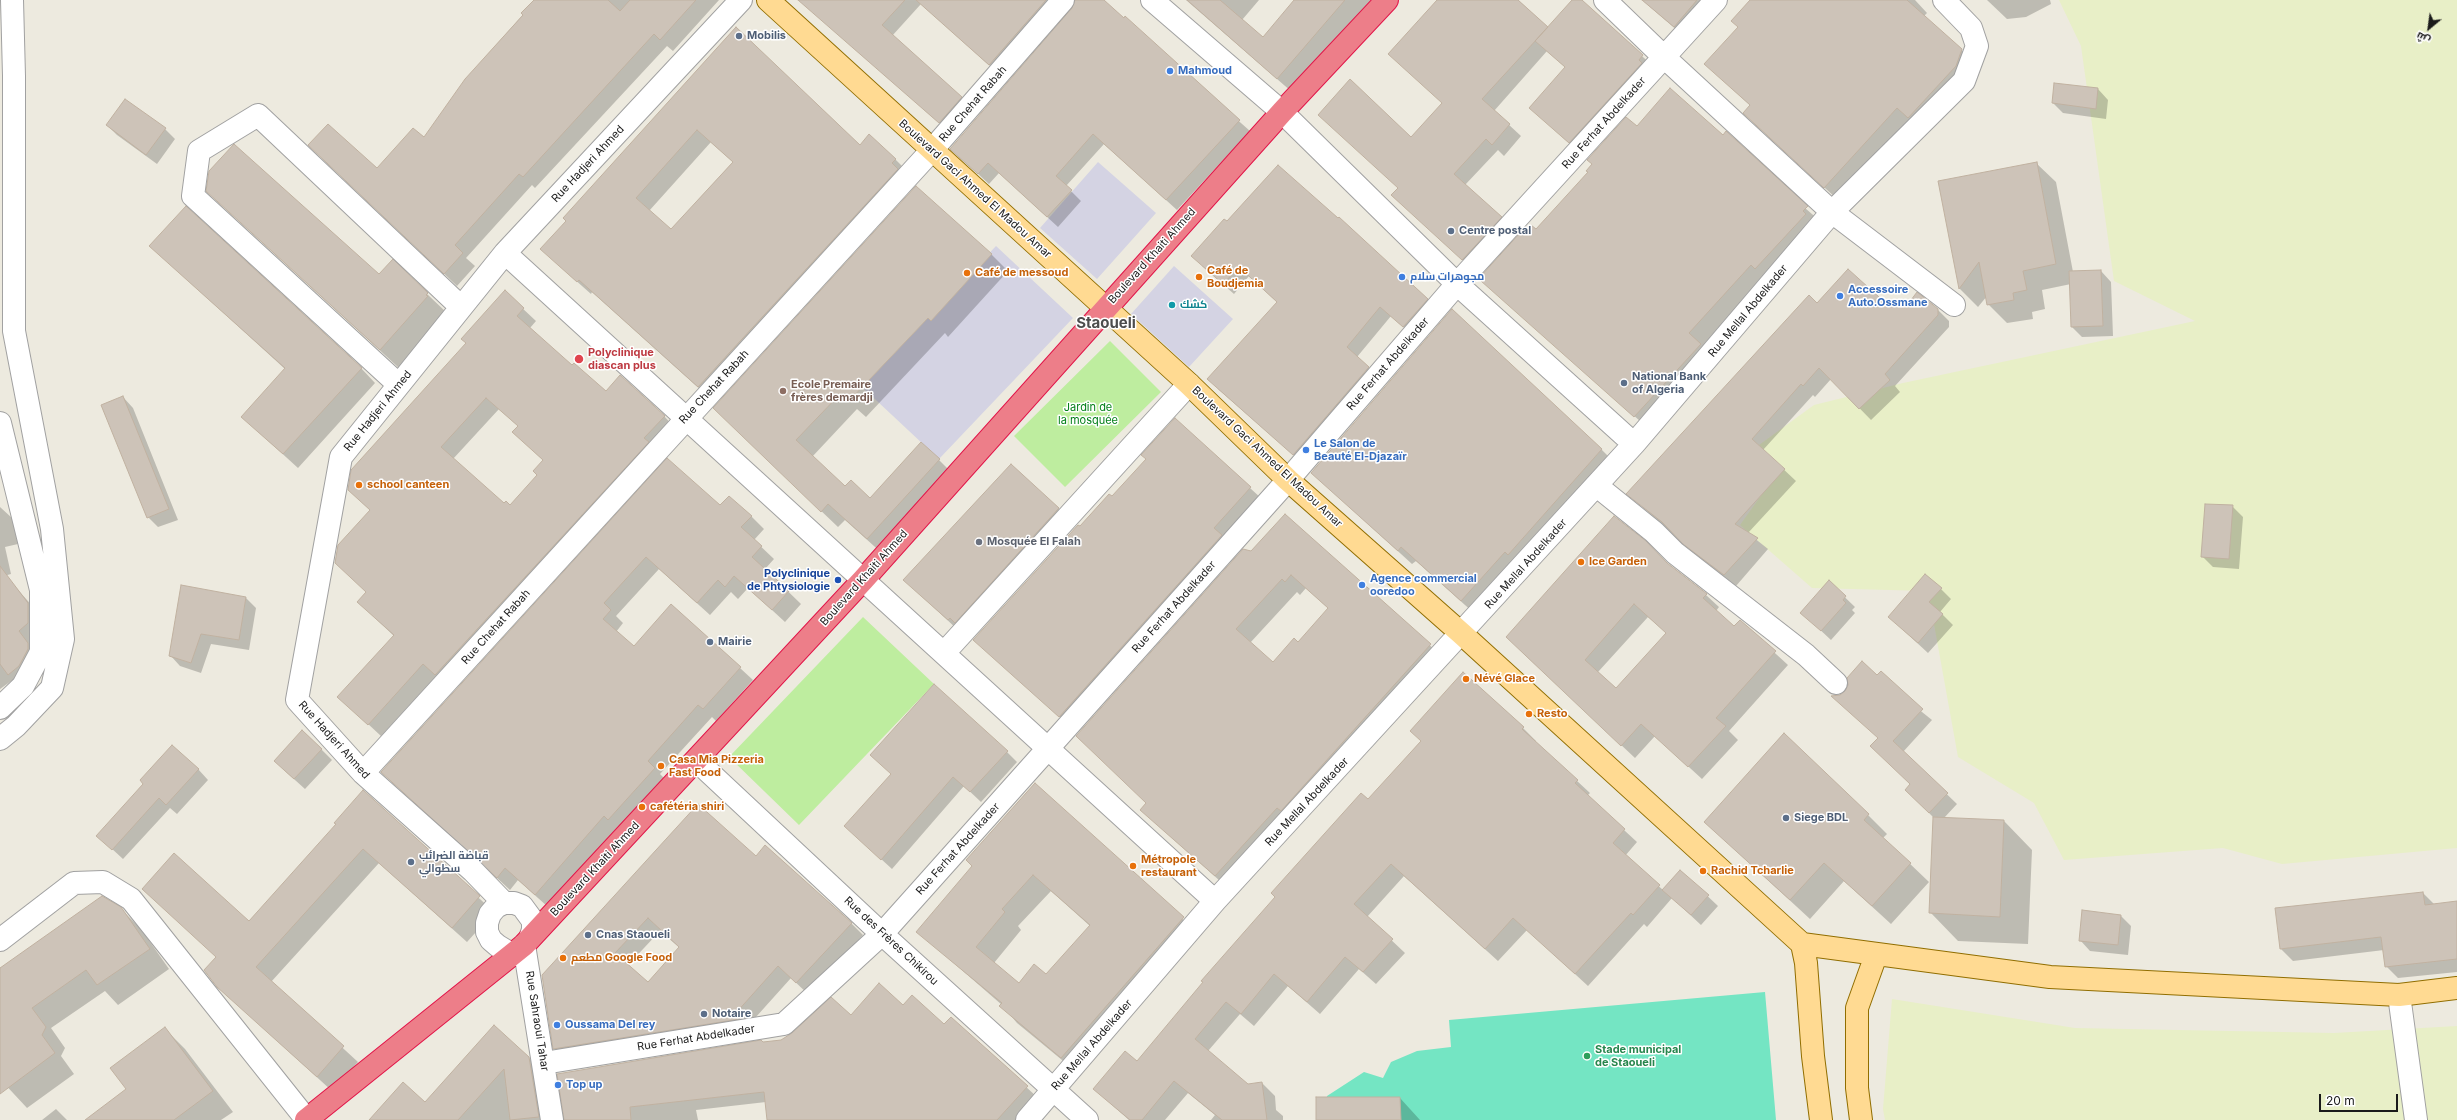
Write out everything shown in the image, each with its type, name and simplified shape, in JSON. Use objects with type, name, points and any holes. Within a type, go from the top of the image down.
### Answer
[{"type":"highway","name":"Boulevard Khaiti Ahmed","points":[[306,1120],[523,946],[697,761],[863,580],[1282,112],[1387,0]]},
{"type":"main road","name":"Boulevard Gaci Ahmed El Madou Amar","points":[[768,0],[1189,384],[1288,480],[1462,634],[1802,944]]},
{"type":"main road","points":[[1821,1120],[1813,1056],[1806,963],[1802,944],[2050,978],[2399,995],[2457,988]]},
{"type":"main road","points":[[1861,1120],[1857,1088],[1857,1008],[1876,955]]},
{"type":"street","points":[[0,739],[16,726],[52,688],[63,638],[52,529],[14,330],[14,76],[12,0]]},
{"type":"street","name":"Rue Hadjeri Ahmed","points":[[504,903],[473,871],[363,773],[297,700],[341,457],[505,253],[741,0]]},
{"type":"street","name":"Rue Chehat Rabah","points":[[363,773],[685,418],[932,150],[1063,0]]},
{"type":"street","points":[[1152,0],[1282,112],[1457,284],[1634,444]]},
{"type":"street","points":[[1605,0],[1664,57],[1832,212],[1954,305]]},
{"type":"street","name":"Rue Ferhat Abdelkader","points":[[544,1063],[784,1024],[882,934],[1288,480],[1457,284],[1716,0]]},
{"type":"street","name":"Rue Mellal Abdelkader","points":[[1027,1120],[1215,901],[1597,486],[1832,212],[1964,81],[1977,46],[1971,28],[1944,0]]},
{"type":"street","points":[[399,385],[194,196],[199,151],[258,115],[461,307]]},
{"type":"street","points":[[505,253],[1215,901]]},
{"type":"street","points":[[944,653],[1189,384]]},
{"type":"street","points":[[0,422],[41,590],[41,652],[23,686],[0,708]]},
{"type":"street","points":[[1597,486],[1654,532],[1675,552],[1806,656],[1836,682]]},
{"type":"street","name":"Rue des Frères Chikirou","points":[[697,761],[882,934],[1086,1120]]},
{"type":"street","points":[[0,940],[74,883],[103,882],[131,899],[306,1120]]},
{"type":"street","points":[[504,903],[514,903],[522,906],[529,912],[533,925],[523,946],[498,946],[491,940],[487,932],[487,923],[490,914],[504,903]]},
{"type":"street","name":"Rue Sahraoui Tahar","points":[[523,946],[544,1063],[552,1120]]},
{"type":"street","points":[[2399,995],[2416,1120]]},
{"type":"green space","points":[[2059,0],[2457,0],[2457,848],[2282,864],[2223,848],[2064,860],[2034,803],[1958,757],[1928,591],[1812,588],[1740,525],[1782,466],[1759,445],[1814,405],[1903,383],[2195,321],[2114,281],[2081,46]]},
{"type":"green space","name":"Jardin de la mosquée","points":[[1110,341],[1161,392],[1065,487],[1014,436]]},
{"type":"green space","points":[[863,617],[934,684],[799,825],[729,757]]},
{"type":"green space","name":"Stade municipal de Staoueli","points":[[1765,992],[1776,1120],[1324,1120],[1327,1096],[1364,1072],[1383,1078],[1391,1062],[1417,1051],[1451,1047],[1449,1020]]},
{"type":"green space","points":[[1892,999],[2075,1028],[2334,1033],[2457,1026],[2457,1120],[1885,1120],[1883,1109]]},
{"type":"shaded area","points":[[1098,162],[1156,213],[1097,279],[1040,228]]},
{"type":"shaded area","points":[[996,246],[1073,318],[939,459],[862,387]]},
{"type":"shaded area","points":[[1174,266],[1233,319],[1189,367],[1131,314]]},
{"type":"building","points":[[534,0],[608,0],[620,11],[630,0],[696,0],[660,40],[654,34],[523,177],[519,174],[455,245],[463,253],[444,274],[308,145],[328,124],[377,168],[413,128],[424,137],[465,79],[523,15],[521,13]]},
{"type":"building","points":[[798,0],[905,0],[882,25],[962,97],[939,123]]},
{"type":"building","points":[[916,0],[1046,0],[989,65]]},
{"type":"building","points":[[1075,0],[1104,0],[1124,18],[1125,16],[1240,120],[1166,200],[1093,134],[1056,176],[1072,190],[1047,217],[988,163],[978,174],[950,149],[1072,8]]},
{"type":"building","points":[[1187,0],[1220,0],[1263,37],[1294,0],[1345,0],[1277,79]]},
{"type":"building","points":[[1437,0],[1518,0],[1548,27],[1482,99],[1510,124],[1492,145],[1486,139],[1454,174],[1502,217],[1462,260],[1391,195],[1398,188],[1318,115],[1350,79],[1411,137],[1442,103],[1388,54]]},
{"type":"building","points":[[1572,0],[1582,0],[1643,55],[1639,60],[1642,63],[1569,143],[1529,108],[1565,67],[1535,41]]},
{"type":"building","points":[[1642,0],[1697,0],[1674,27]]},
{"type":"building","points":[[1750,0],[1907,0],[1962,49],[1956,66],[1908,118],[1897,108],[1824,188],[1743,113],[1750,105],[1704,64],[1738,27],[1731,21]]},
{"type":"building","points":[[736,27],[860,145],[869,134],[896,159],[892,163],[898,169],[698,387],[579,280],[577,282],[540,249],[566,221],[563,218]],"holes":[[[697,130],[733,162],[671,229],[636,198]]]},
{"type":"building","points":[[2054,83],[2098,88],[2096,109],[2052,103]]},
{"type":"building","points":[[1670,88],[1723,135],[1726,131],[1808,206],[1803,211],[1806,214],[1755,269],[1751,265],[1689,333],[1701,344],[1634,417],[1481,281],[1483,279],[1481,276],[1520,233],[1522,235],[1531,225],[1536,229],[1588,172],[1586,171],[1592,164],[1587,160],[1626,117],[1637,126]]},
{"type":"building","points":[[125,99],[166,128],[146,155],[106,125]]},
{"type":"building","points":[[234,144],[379,274],[393,259],[428,293],[426,295],[428,296],[380,350],[206,191],[209,171]]},
{"type":"building","points":[[2037,162],[2056,264],[2023,271],[2027,290],[2013,293],[2014,300],[1987,305],[1979,262],[1959,289],[1938,181]]},
{"type":"building","points":[[1278,165],[1338,218],[1339,217],[1428,299],[1403,327],[1380,307],[1347,347],[1369,367],[1293,455],[1207,379],[1277,302],[1239,267],[1223,284],[1191,256],[1224,219],[1227,221]]},
{"type":"building","points":[[916,186],[992,254],[931,321],[928,318],[849,401],[841,393],[796,440],[845,486],[851,480],[870,498],[921,442],[940,459],[867,539],[828,504],[821,512],[713,408]]},
{"type":"building","points":[[186,206],[362,368],[283,454],[241,417],[285,368],[149,246]]},
{"type":"building","points":[[1848,269],[1889,306],[1895,299],[1905,308],[1917,292],[1938,309],[1938,315],[1885,374],[1890,380],[1859,409],[1819,368],[1803,386],[1801,384],[1752,439],[1785,469],[1735,524],[1758,538],[1724,575],[1683,544],[1662,522],[1626,494],[1809,295],[1817,303]]},
{"type":"building","points":[[2101,270],[2103,326],[2071,327],[2069,271]]},
{"type":"building","points":[[505,290],[524,308],[517,316],[572,365],[574,363],[606,391],[620,375],[665,416],[644,438],[649,442],[435,675],[423,664],[368,725],[337,697],[394,635],[357,602],[366,592],[335,563],[338,545],[370,510],[348,490],[351,470],[466,343],[461,339]],"holes":[[[486,398],[518,426],[512,432],[543,460],[533,471],[537,475],[510,505],[506,501],[504,503],[441,447]]]},
{"type":"building","points":[[1452,309],[1602,449],[1508,555],[1505,552],[1461,601],[1401,547],[1398,551],[1311,473]]},
{"type":"building","points":[[123,396],[169,509],[147,518],[101,405]]},
{"type":"building","points":[[1175,418],[1251,487],[1214,528],[1222,535],[1059,717],[973,640],[1078,525],[1080,526],[1109,494],[1112,496],[1146,459],[1141,455]]},
{"type":"building","points":[[667,458],[720,505],[729,496],[752,516],[741,527],[762,546],[752,557],[789,591],[772,610],[734,576],[725,587],[718,580],[697,603],[646,557],[604,603],[611,610],[603,619],[634,646],[671,604],[741,667],[703,709],[698,705],[648,761],[655,768],[608,820],[604,816],[535,895],[505,868],[497,878],[381,772]]},
{"type":"building","name":"Mosquée El Falah","points":[[1011,464],[1059,508],[955,623],[950,618],[948,620],[903,580]]},
{"type":"building","points":[[2205,504],[2233,505],[2229,559],[2201,557]]},
{"type":"building","points":[[1285,514],[1431,644],[1281,811],[1277,808],[1215,876],[1140,810],[1146,803],[1076,736],[1243,549],[1251,551]],"holes":[[[1291,575],[1328,608],[1298,642],[1294,638],[1273,662],[1236,629],[1282,579],[1285,582]]]},
{"type":"building","points":[[1614,516],[1646,541],[1667,563],[1707,594],[1703,598],[1734,626],[1740,620],[1776,651],[1716,718],[1726,726],[1688,767],[1641,724],[1621,746],[1506,637]],"holes":[[[1634,604],[1666,633],[1616,688],[1585,660]]]},
{"type":"building","points":[[0,566],[28,603],[28,623],[19,631],[28,643],[28,649],[19,666],[8,675],[0,664]]},
{"type":"building","points":[[1925,574],[1942,588],[1929,602],[1943,614],[1918,643],[1888,617]]},
{"type":"building","points":[[1829,580],[1846,596],[1843,600],[1846,603],[1821,631],[1800,613]]},
{"type":"building","points":[[181,585],[246,597],[239,640],[201,634],[191,663],[169,656]]},
{"type":"building","points":[[1862,661],[1877,675],[1881,671],[1923,709],[1893,741],[1948,793],[1929,813],[1905,790],[1910,784],[1870,746],[1878,738],[1831,696],[1840,695],[1845,691],[1848,685],[1847,678]]},
{"type":"building","points":[[1463,672],[1524,727],[1522,729],[1578,780],[1575,783],[1625,829],[1613,843],[1660,885],[1633,915],[1631,913],[1575,974],[1513,918],[1485,949],[1391,864],[1354,904],[1393,939],[1363,972],[1345,957],[1307,1002],[1274,974],[1241,1014],[1226,1002],[1195,1039],[1248,1084],[1262,1082],[1267,1120],[1222,1120],[1174,1081],[1142,1120],[1130,1120],[1093,1089],[1125,1051],[1137,1061],[1203,982],[1201,981],[1275,897],[1271,893],[1361,793],[1368,799],[1421,741],[1410,731]]},
{"type":"building","points":[[934,684],[1008,751],[970,792],[953,777],[881,860],[844,826],[891,774],[870,755]]},
{"type":"building","points":[[302,730],[322,749],[294,779],[274,761]]},
{"type":"building","name":"Siege BDL","points":[[1784,733],[1869,814],[1864,820],[1911,863],[1872,906],[1824,863],[1790,900],[1704,822]]},
{"type":"building","points":[[172,745],[199,769],[166,805],[159,798],[112,850],[96,836],[143,784],[140,780]]},
{"type":"building","points":[[1035,783],[1184,917],[1061,1058],[999,1006],[1002,1003],[916,932],[972,866],[966,860]],"holes":[[[1033,875],[1090,925],[1046,974],[1034,964],[1019,983],[976,947],[1005,912],[1002,909]]]},
{"type":"building","points":[[363,790],[480,896],[452,928],[363,849],[256,967],[344,1046],[317,1077],[217,987],[204,970],[216,957],[142,889],[174,853],[249,921],[336,824],[334,823]]},
{"type":"building","points":[[698,804],[756,856],[765,845],[852,923],[796,983],[778,966],[735,1014],[740,1019],[553,1049],[542,975]],"holes":[[[648,918],[679,947],[648,982],[615,953]]]},
{"type":"building","points":[[1933,817],[2004,820],[2000,917],[1929,913]]},
{"type":"building","points":[[1680,870],[1709,895],[1691,915],[1662,890]]},
{"type":"building","points":[[2423,892],[2425,905],[2457,901],[2457,959],[2385,967],[2381,937],[2280,949],[2275,908]]},
{"type":"building","points":[[102,896],[121,907],[150,949],[97,985],[86,970],[32,1008],[46,1027],[42,1035],[55,1053],[0,1094],[0,968]]},
{"type":"building","points":[[2082,910],[2121,915],[2118,945],[2079,941]]},
{"type":"building","points":[[879,983],[903,1005],[912,995],[944,1024],[951,1017],[1028,1086],[997,1120],[767,1120],[764,1092],[630,1107],[631,1120],[564,1120],[557,1074],[761,1040],[763,1042],[781,1040],[792,1033],[831,997],[851,1015]]},
{"type":"building","points":[[494,1025],[529,1057],[539,1117],[510,1120],[504,1069],[458,1120],[369,1120],[403,1082],[425,1102]]},
{"type":"building","points":[[165,1027],[213,1091],[174,1120],[85,1120],[126,1089],[110,1068]]},
{"type":"building","points":[[1316,1097],[1400,1097],[1401,1120],[1316,1120]]},
{"type":"place","name":"Mobilis","points":[[739,36]]},
{"type":"place","name":"Mahmoud","points":[[1170,71]]},
{"type":"place","name":"Centre postal","points":[[1451,231]]},
{"type":"place","name":"Café de messoud","points":[[967,273]]},
{"type":"place","name":"Café de Boudjemia","points":[[1199,277]]},
{"type":"place","name":"مجوهرات سلام","points":[[1402,277]]},
{"type":"place","name":"Accessoire Auto.Ossmane","points":[[1840,296]]},
{"type":"place","name":"كشك","points":[[1172,305]]},
{"type":"place","name":"Polyclinique diascan plus","points":[[579,359]]},
{"type":"place","name":"National Bank of Algeria","points":[[1624,383]]},
{"type":"place","name":"Ecole Premaire frères demardji","points":[[783,391]]},
{"type":"place","name":"Le Salon de Beauté El-Djazaïr","points":[[1306,450]]},
{"type":"place","name":"school canteen","points":[[359,485]]},
{"type":"place","name":"Mosquée El Falah","points":[[979,542]]},
{"type":"place","name":"Ice Garden","points":[[1581,562]]},
{"type":"place","name":"Polyclinique de Phtysiologie","points":[[838,580]]},
{"type":"place","name":"Agence commercial ooredoo","points":[[1362,585]]},
{"type":"place","name":"Mairie","points":[[710,642]]},
{"type":"place","name":"Névé Glace","points":[[1466,679]]},
{"type":"place","name":"Resto","points":[[1529,714]]},
{"type":"place","name":"Casa Mia Pizzeria Fast Food","points":[[661,766]]},
{"type":"place","name":"cafétéria shiri","points":[[642,807]]},
{"type":"place","name":"Siege BDL","points":[[1786,818]]},
{"type":"place","name":"قباضة الضرائب سطوالي","points":[[411,862]]},
{"type":"place","name":"Métropole restaurant","points":[[1133,866]]},
{"type":"place","name":"Rachid Tcharlie","points":[[1703,871]]},
{"type":"place","name":"Cnas Staoueli","points":[[588,935]]},
{"type":"place","name":"مطعم Google Food","points":[[563,958]]},
{"type":"place","name":"Notaire","points":[[704,1014]]},
{"type":"place","name":"Oussama Del rey","points":[[557,1025]]},
{"type":"place","name":"Stade municipal de Staoueli","points":[[1587,1056]]},
{"type":"place","name":"Top up","points":[[558,1085]]},
{"type":"district","name":"Staoueli","points":[[1106,323]]}]
